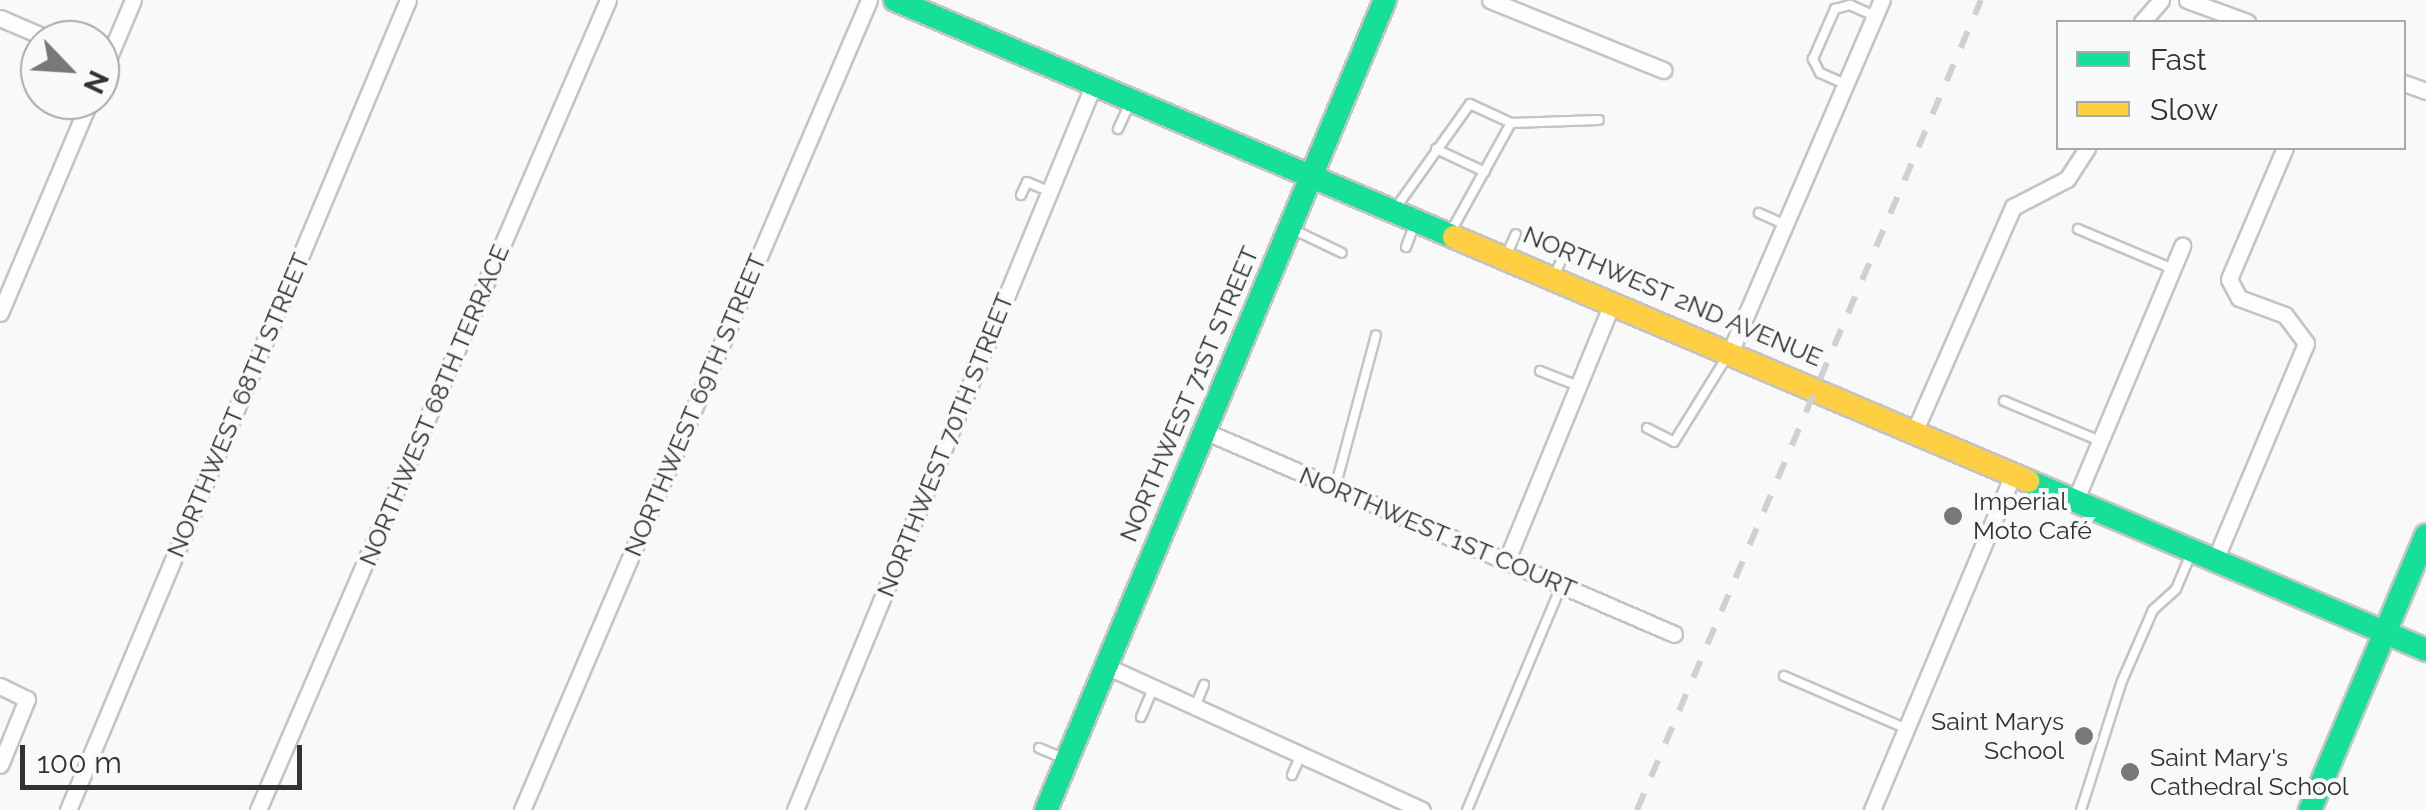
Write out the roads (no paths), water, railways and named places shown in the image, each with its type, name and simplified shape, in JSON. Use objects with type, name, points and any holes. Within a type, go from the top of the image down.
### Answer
[{"type":"street","points":[[120,28],[133,0]]},
{"type":"street","name":"NORTHWEST 68TH STREET","points":[[68,810],[408,0]]},
{"type":"street","name":"NORTHWEST 68TH TERRACE","points":[[258,810],[608,0]]},
{"type":"street","name":"NORTHWEST 69TH STREET","points":[[522,810],[869,0]]},
{"type":"street","name":"NORTHWEST 2ND AVENUE","points":[[895,0],[1730,350],[2426,650]]},
{"type":"street","name":"NORTHWEST 71ST STREET","points":[[1046,810],[1385,0]]},
{"type":"street","points":[[1490,0],[1663,70]]},
{"type":"street","points":[[1730,350],[1882,0]]},
{"type":"street","points":[[2144,20],[2161,0]]},
{"type":"street","points":[[2187,0],[2242,20]]},
{"type":"street","name":"NORTHWEST 70TH STREET","points":[[795,810],[1095,81]]},
{"type":"street","points":[[0,313],[82,120]]},
{"type":"street","points":[[1915,430],[2013,207],[2067,179],[2085,150]]},
{"type":"street","points":[[2215,560],[2306,343],[2301,331],[2285,316],[2239,298],[2229,279],[2284,150]]},
{"type":"street","points":[[2075,500],[2182,246]]},
{"type":"street","points":[[1506,562],[1613,301]]},
{"type":"street","name":"NORTHWEST 1ST COURT","points":[[1202,430],[1674,634]]},
{"type":"street","points":[[1872,810],[2013,474]]},
{"type":"street","points":[[2310,810],[2426,535]]},
{"type":"street","points":[[1106,666],[1422,810]]},
{"type":"street","points":[[0,686],[27,699],[0,765]]},
{"type":"lane","points":[[1846,84],[1820,73],[1813,59],[1836,9],[1850,5],[1875,16]]},
{"type":"lane","points":[[1118,129],[1133,97]]},
{"type":"lane","points":[[1394,209],[1470,104],[1511,122],[1599,120]]},
{"type":"lane","points":[[1450,233],[1511,122]]},
{"type":"lane","points":[[1436,149],[1485,172]]},
{"type":"lane","points":[[1021,195],[1028,182],[1050,192]]},
{"type":"lane","points":[[1760,212],[1784,224]]},
{"type":"lane","points":[[1406,247],[1417,219]]},
{"type":"lane","points":[[1288,227],[1342,253]]},
{"type":"lane","points":[[2078,229],[2173,268]]},
{"type":"lane","points":[[1506,256],[1516,234]]},
{"type":"lane","points":[[1554,276],[1564,254]]},
{"type":"lane","points":[[1335,488],[1376,335]]},
{"type":"lane","points":[[1647,428],[1674,442],[1730,350]]},
{"type":"lane","points":[[1540,371],[1578,386]]},
{"type":"lane","points":[[2004,400],[2100,441]]},
{"type":"lane","points":[[2081,810],[2122,681],[2153,610],[2176,589],[2192,551]]},
{"type":"lane","points":[[1467,810],[1561,586]]},
{"type":"lane","points":[[1784,676],[1907,729]]},
{"type":"lane","points":[[1195,707],[1204,685]]},
{"type":"lane","points":[[1141,717],[1153,688]]},
{"type":"lane","points":[[1039,748],[1067,760]]},
{"type":"lane","points":[[1292,775],[1301,755]]},
{"type":"railway","points":[[1637,810],[1981,0]]},
{"type":"place","name":"Imperial Moto Café","points":[[1953,516]]},
{"type":"place","name":"Saint Marys School","points":[[2084,736]]},
{"type":"place","name":"Saint Mary's Cathedral School","points":[[2130,772]]}]
